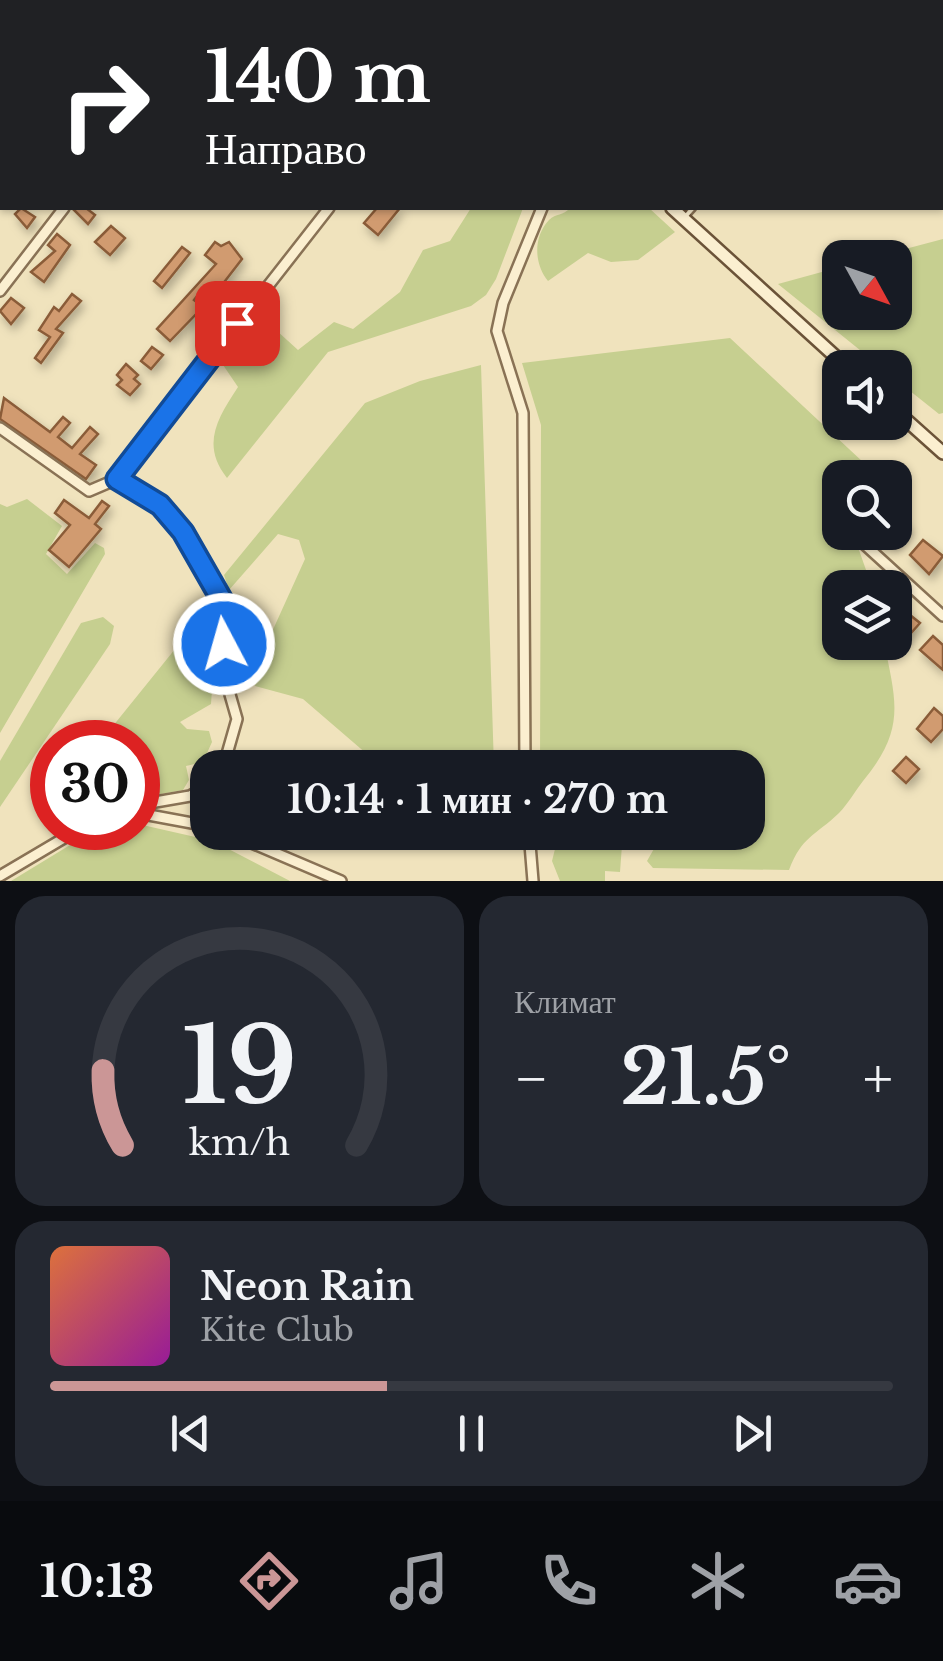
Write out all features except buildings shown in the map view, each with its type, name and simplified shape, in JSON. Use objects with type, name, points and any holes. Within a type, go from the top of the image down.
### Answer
[{"type":"main road","points":[[674,210],[828,350]]},
{"type":"main road","points":[[912,425],[943,453]]},
{"type":"street","points":[[0,291],[62,210]]},
{"type":"street","points":[[0,428],[89,491],[117,479],[327,210]]},
{"type":"street","points":[[525,750],[524,413],[497,331],[504,303],[541,210]]},
{"type":"street","points":[[117,479],[150,498],[174,520],[227,609],[227,684],[237,718],[228,750]]},
{"type":"street","points":[[871,550],[943,616]]},
{"type":"street","points":[[160,801],[190,796]]},
{"type":"street","points":[[160,817],[190,823]]},
{"type":"street","points":[[0,876],[44,850]]},
{"type":"street","points":[[268,850],[341,881]]},
{"type":"street","points":[[531,850],[533,881]]},
{"type":"lane","points":[[684,218],[691,210]]},
{"type":"green space","points":[[470,210],[522,210],[486,295],[471,306],[328,352],[227,478],[215,454],[215,432],[238,387],[219,359],[247,331],[265,320],[298,350],[334,322],[353,329],[400,292],[423,250],[450,241]]},
{"type":"green space","points":[[651,210],[675,232],[638,260],[611,262],[588,253],[548,281],[538,259],[538,242],[549,220],[565,212]]},
{"type":"green space","points":[[943,239],[943,413],[939,414],[912,393],[912,350],[860,350],[835,330],[912,330],[912,247]]},
{"type":"green space","points":[[822,272],[822,319],[778,284]]},
{"type":"green space","points":[[730,338],[822,424],[822,440],[839,440],[861,460],[822,460],[822,550],[859,550],[866,570],[822,570],[822,660],[887,660],[894,700],[892,731],[876,763],[842,809],[804,843],[789,870],[653,868],[647,861],[653,850],[765,850],[765,750],[540,750],[541,425],[522,363]]},
{"type":"green space","points":[[481,365],[493,750],[362,750],[303,699],[255,686],[266,645],[305,559],[299,540],[278,534],[229,590],[224,575],[365,403],[420,381]]},
{"type":"green space","points":[[27,499],[62,526],[46,554],[67,574],[95,543],[104,548],[105,554],[0,733],[0,504],[7,507]]},
{"type":"green space","points":[[213,602],[223,611],[215,647],[211,704],[180,722],[187,729],[209,731],[212,742],[208,750],[190,750],[190,765],[186,766],[189,780],[183,790],[160,794],[160,720],[118,720]]},
{"type":"green space","points":[[103,617],[114,626],[110,644],[59,720],[30,720],[30,763],[0,807],[0,761],[81,623]]},
{"type":"green space","points":[[160,829],[190,836],[190,850],[230,850],[290,881],[11,881],[62,850],[160,850]]},
{"type":"green space","points":[[555,850],[622,850],[620,872],[605,871],[605,881],[560,881],[552,861]]},
{"type":"route","points":[[224,644],[227,609],[183,532],[168,511],[117,479],[237,323]]}]
